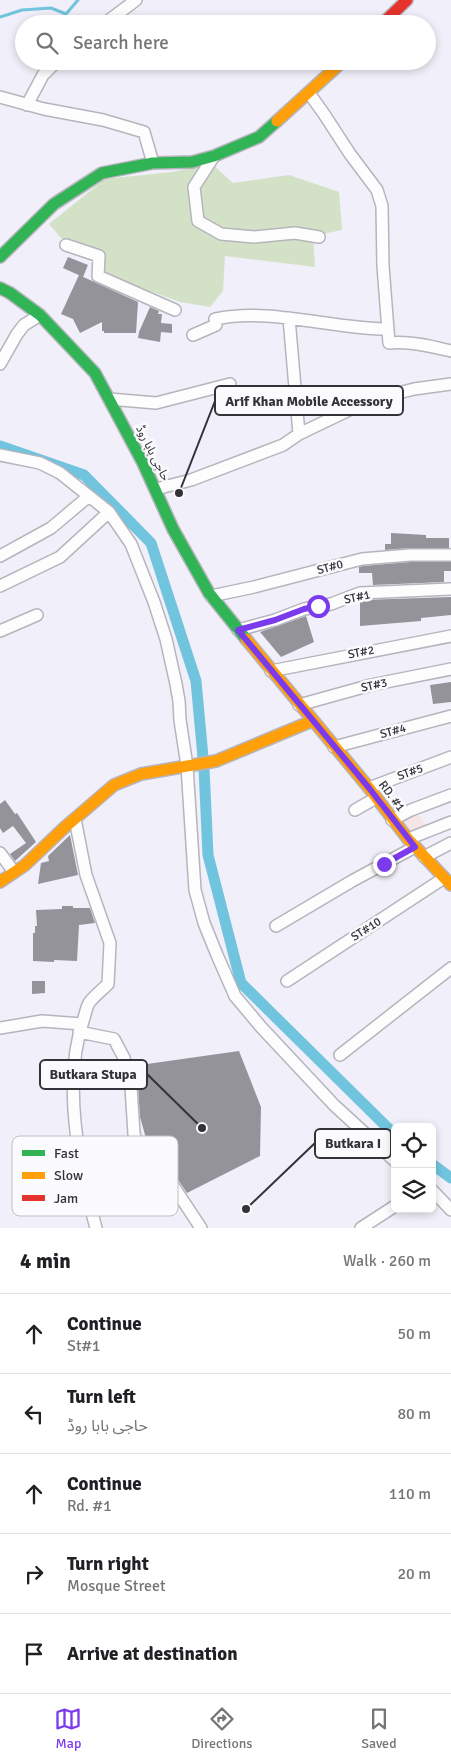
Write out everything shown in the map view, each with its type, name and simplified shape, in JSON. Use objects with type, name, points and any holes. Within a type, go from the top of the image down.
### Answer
[{"type":"street","points":[[116,15],[136,0]]},
{"type":"street","points":[[391,15],[407,0]]},
{"type":"street","points":[[27,105],[43,75],[48,70]]},
{"type":"street","points":[[0,257],[54,204],[102,173],[153,163],[192,162],[214,156],[258,137],[309,94],[334,70]]},
{"type":"street","points":[[309,94],[377,190],[382,206],[383,266],[389,343],[402,342],[451,351]]},
{"type":"street","points":[[0,97],[27,105],[102,120],[144,132],[153,163]]},
{"type":"street","points":[[214,156],[194,187],[198,221],[221,234],[254,237],[295,233],[319,237]]},
{"type":"street","points":[[66,245],[99,256],[98,276],[175,310]]},
{"type":"street","name":"حاجی بابا روڈ","points":[[0,288],[40,315],[95,373],[156,489],[174,529],[211,596],[312,722]]},
{"type":"street","points":[[0,364],[16,334],[24,325],[40,315]]},
{"type":"street","points":[[193,335],[215,322],[233,315],[289,318],[366,329],[388,329]]},
{"type":"street","points":[[289,318],[299,434]]},
{"type":"street","points":[[109,399],[156,403],[230,384]]},
{"type":"street","points":[[156,489],[190,480],[283,445],[299,434],[368,400],[414,389],[451,384]]},
{"type":"street","points":[[0,455],[40,463],[60,473],[109,512],[131,544],[166,638],[180,701],[180,720],[188,766],[195,890],[204,923],[235,996],[334,1105],[391,1157]]},
{"type":"street","points":[[1,554],[51,528],[89,496]]},
{"type":"street","points":[[0,586],[60,557],[109,512]]},
{"type":"street","name":"ST#0","points":[[211,596],[254,587],[362,558],[451,555]]},
{"type":"street","name":"ST#1","points":[[238,630],[360,594],[451,589]]},
{"type":"street","points":[[0,631],[38,615]]},
{"type":"street","name":"ST#2","points":[[271,671],[451,636]]},
{"type":"street","name":"ST#3","points":[[299,705],[372,685],[451,669]]},
{"type":"street","name":"ST#4","points":[[334,747],[451,716]]},
{"type":"street","points":[[0,882],[25,865],[114,785],[141,774],[218,760],[312,722]]},
{"type":"street","name":"RD. #1","points":[[312,722],[369,788],[411,843],[448,882]]},
{"type":"street","name":"ST#5","points":[[369,788],[451,756]]},
{"type":"street","points":[[392,820],[411,810],[451,795]]},
{"type":"street","points":[[354,810],[376,798]]},
{"type":"street","points":[[75,819],[86,875],[110,943],[108,984],[89,1003],[80,1028],[73,1082],[76,1136]]},
{"type":"street","points":[[276,926],[411,843],[451,822]]},
{"type":"street","points":[[424,857],[451,843]]},
{"type":"street","points":[[0,853],[14,872]]},
{"type":"street","name":"ST#10","points":[[287,981],[448,882]]},
{"type":"street","points":[[340,1055],[451,968]]},
{"type":"street","points":[[0,1028],[42,1021],[80,1028],[114,1039],[124,1058],[131,1087],[135,1136]]},
{"type":"street","points":[[178,1193],[201,1228]]},
{"type":"street","points":[[436,1194],[451,1210]]},
{"type":"street","points":[[360,1228],[391,1209]]},
{"type":"shaded area","points":[[416,811],[428,828],[416,835],[399,818]]},
{"type":"green space","points":[[211,163],[233,183],[289,175],[339,192],[342,230],[313,236],[315,267],[225,256],[223,291],[210,307],[180,302],[103,274],[103,253],[70,243],[61,238],[49,224],[105,179],[172,172]]},
{"type":"building","points":[[68,257],[88,265],[83,277],[63,268]]},
{"type":"building","points":[[79,275],[138,302],[136,333],[104,333],[102,331],[102,322],[80,333],[73,319],[61,314]]},
{"type":"building","points":[[150,307],[159,311],[158,314],[162,314],[161,323],[172,324],[172,333],[161,332],[160,342],[138,338]]},
{"type":"building","points":[[391,533],[426,535],[426,538],[449,538],[449,548],[385,550],[385,544],[391,544]]},
{"type":"building","points":[[410,562],[451,562],[451,571],[444,571],[444,582],[373,585],[372,573],[359,573],[359,567],[363,566]]},
{"type":"building","points":[[451,597],[451,615],[421,618],[421,621],[360,626],[360,601],[362,600]]},
{"type":"building","points":[[306,616],[314,642],[281,657],[260,632]]},
{"type":"building","points":[[451,682],[451,702],[433,704],[430,685]]},
{"type":"building","points":[[5,800],[15,814],[17,813],[36,842],[15,861],[10,854],[26,843],[13,826],[3,833],[0,828],[0,804]]},
{"type":"building","points":[[70,835],[78,875],[38,884],[41,863],[49,861],[48,856]]},
{"type":"building","points":[[62,906],[90,908],[95,923],[79,925],[77,961],[33,961],[33,933],[35,933],[35,926],[37,926],[36,910],[62,909]]},
{"type":"building","points":[[32,981],[45,981],[45,993],[32,994]]},
{"type":"building","points":[[239,1051],[261,1107],[260,1156],[187,1193],[178,1180],[178,1136],[145,1136],[140,1117],[138,1087],[134,1068],[140,1065]]},
{"type":"waterway","points":[[0,17],[22,10],[51,8],[66,14],[78,0]]},
{"type":"waterway","points":[[0,446],[84,475],[151,543],[196,681],[204,768],[208,855],[241,983],[391,1131]]},
{"type":"waterway","points":[[436,1167],[451,1178]]},
{"type":"traffic: fast","points":[[0,257],[54,204],[102,173],[153,163],[192,162],[214,156],[259,137],[277,121]]},
{"type":"traffic: fast","points":[[0,288],[40,315],[95,373],[143,463],[173,529],[209,593],[246,639]]},
{"type":"traffic: slow","points":[[277,121],[333,70]]},
{"type":"traffic: slow","points":[[246,639],[369,788],[408,839],[451,885]]},
{"type":"traffic: slow","points":[[0,882],[25,865],[114,785],[141,774],[216,761],[312,721]]},
{"type":"traffic: jam","points":[[391,15],[407,0]]},
{"type":"place","name":"Arif Khan Mobile Accessory","points":[[179,493]]},
{"type":"place","name":"Butkara Stupa","points":[[202,1128]]},
{"type":"place","name":"Butkara I","points":[[246,1209]]},
{"type":"route","points":[[318,606],[238,630],[369,788],[392,820],[415,847],[384,864]]}]
